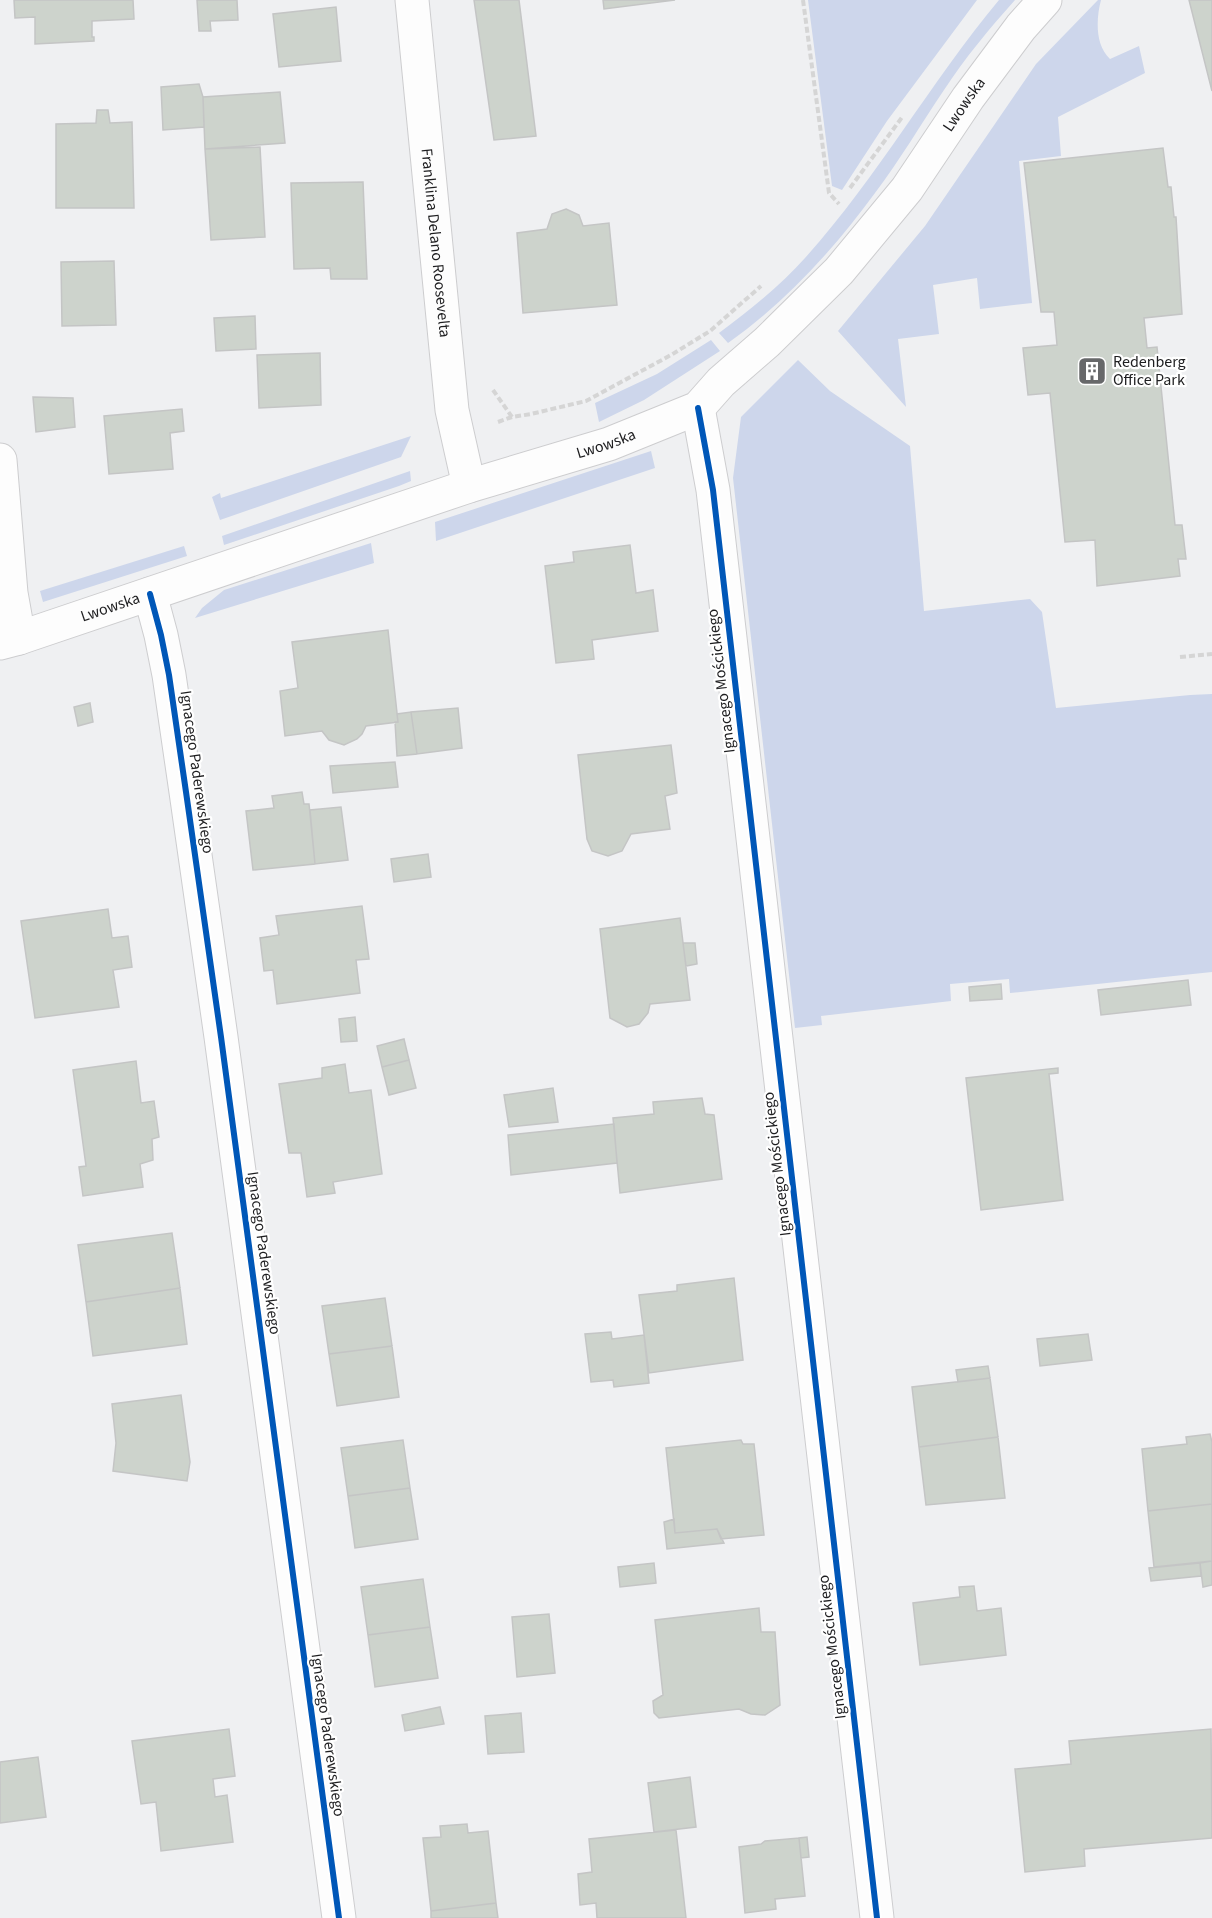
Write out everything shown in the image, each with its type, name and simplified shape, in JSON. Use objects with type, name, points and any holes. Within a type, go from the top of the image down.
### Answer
[{"type":"street","name":"Franklina Delano Roosevelta","points":[[412,0],[452,410],[469,486]]},
{"type":"street","name":"Lwowska","points":[[10,640],[469,486],[609,444],[698,408],[722,382],[839,272],[907,189],[968,98],[1021,27],[1045,0]]},
{"type":"street","name":"Ignacego Mościckiego","points":[[698,408],[714,502],[877,1918]]},
{"type":"street","points":[[0,460],[11,593],[10,640]]},
{"type":"street","name":"Ignacego Paderewskiego","points":[[150,594],[169,675],[180,745],[339,1918]]},
{"type":"path","points":[[803,0],[829,194],[839,204],[908,109]]},
{"type":"path","points":[[458,437],[512,417],[586,401],[710,331],[761,286]]},
{"type":"path","points":[[1180,657],[1212,654]]},
{"type":"shaded area","points":[[808,0],[977,0],[887,121],[842,190],[832,186]]},
{"type":"shaded area","points":[[999,0],[1015,0],[960,67],[893,168],[859,214],[826,255],[789,293],[728,343],[719,333],[753,307],[805,258],[856,196],[950,64]]},
{"type":"shaded area","points":[[1098,0],[1101,0],[1098,15],[1099,39],[1105,53],[1110,59],[1139,46],[1145,73],[1058,117],[1061,156],[1019,161],[1032,303],[980,309],[977,278],[933,285],[939,334],[898,339],[906,407],[838,331],[925,226],[1036,64]]},
{"type":"shaded area","points":[[711,340],[720,351],[644,400],[599,422],[595,403],[657,374]]},
{"type":"shaded area","points":[[798,360],[830,391],[910,446],[924,611],[1030,599],[1042,612],[1056,708],[1212,694],[1212,972],[1010,993],[1009,979],[950,984],[951,1001],[821,1016],[822,1025],[795,1028],[733,478],[741,417]]},
{"type":"shaded area","points":[[411,436],[401,457],[220,520],[212,497],[220,493],[221,498]]},
{"type":"shaded area","points":[[651,451],[655,468],[436,541],[435,522]]},
{"type":"shaded area","points":[[410,471],[411,481],[399,486],[224,545],[222,536]]},
{"type":"shaded area","points":[[371,543],[374,563],[195,618],[202,608],[224,590]]},
{"type":"shaded area","points":[[184,546],[187,556],[43,602],[40,591]]},
{"type":"building","points":[[14,0],[133,0],[134,19],[92,21],[94,41],[35,44],[35,17],[15,18]]},
{"type":"building","points":[[197,0],[237,0],[238,20],[210,21],[211,31],[199,31]]},
{"type":"building","points":[[474,0],[519,0],[536,136],[494,140]]},
{"type":"building","points":[[603,0],[675,0],[604,9]]},
{"type":"building","points":[[1189,0],[1212,0],[1212,91]]},
{"type":"building","points":[[336,7],[341,61],[279,67],[273,14]]},
{"type":"building","points":[[199,84],[203,97],[204,127],[163,130],[161,87]]},
{"type":"building","points":[[280,92],[285,143],[205,149],[203,97]]},
{"type":"building","points":[[97,110],[108,110],[110,123],[132,122],[134,208],[56,208],[56,124],[96,123]]},
{"type":"building","points":[[260,147],[265,237],[211,240],[205,149]]},
{"type":"building","name":"Redenberg Office Park","points":[[1163,148],[1168,187],[1171,187],[1174,217],[1176,217],[1182,314],[1144,318],[1147,348],[1157,347],[1175,525],[1182,525],[1186,559],[1178,559],[1180,576],[1097,586],[1095,540],[1065,542],[1050,393],[1028,395],[1023,348],[1057,345],[1054,312],[1041,312],[1024,163]]},
{"type":"building","points":[[363,182],[367,279],[331,279],[330,268],[294,269],[291,183]]},
{"type":"building","points":[[566,209],[579,215],[583,226],[609,223],[617,305],[523,313],[517,233],[547,229],[552,214]]},
{"type":"building","points":[[114,261],[116,325],[62,326],[61,262]]},
{"type":"building","points":[[255,316],[256,349],[216,351],[214,318]]},
{"type":"building","points":[[320,353],[321,405],[259,408],[257,355]]},
{"type":"building","points":[[33,397],[73,398],[75,427],[36,432]]},
{"type":"building","points":[[182,409],[184,431],[170,433],[173,469],[109,474],[104,416]]},
{"type":"building","points":[[630,545],[636,593],[653,590],[658,631],[592,640],[594,659],[556,663],[545,566],[574,562],[573,552]]},
{"type":"building","points":[[388,630],[398,722],[366,726],[357,739],[344,745],[329,740],[322,731],[285,736],[280,691],[298,688],[292,642]]},
{"type":"building","points":[[90,703],[93,722],[78,726],[74,707]]},
{"type":"building","points":[[458,708],[462,748],[417,754],[411,712]]},
{"type":"building","points":[[411,712],[417,754],[397,756],[395,722],[398,722],[397,714]]},
{"type":"building","points":[[671,745],[677,793],[665,796],[670,829],[631,834],[622,851],[608,856],[592,851],[587,839],[578,755]]},
{"type":"building","points":[[395,762],[398,787],[333,793],[330,766]]},
{"type":"building","points":[[302,792],[304,804],[309,804],[315,864],[253,870],[246,811],[274,808],[272,796]]},
{"type":"building","points":[[341,807],[348,860],[315,864],[310,810]]},
{"type":"building","points":[[428,854],[431,877],[394,882],[391,859]]},
{"type":"building","points":[[362,906],[369,959],[356,960],[360,993],[277,1004],[273,970],[264,971],[260,938],[279,935],[276,916]]},
{"type":"building","points":[[108,909],[112,938],[128,936],[132,967],[113,970],[119,1007],[35,1018],[21,921]]},
{"type":"building","points":[[680,918],[690,1000],[650,1004],[648,1013],[639,1024],[627,1027],[610,1018],[600,929]]},
{"type":"building","points":[[683,943],[695,943],[697,964],[686,966]]},
{"type":"building","points":[[1188,980],[1191,1005],[1101,1015],[1098,990]]},
{"type":"building","points":[[1001,984],[1002,999],[970,1001],[969,987]]},
{"type":"building","points":[[355,1017],[357,1041],[341,1042],[339,1019]]},
{"type":"building","points":[[404,1039],[409,1060],[382,1067],[377,1046]]},
{"type":"building","points":[[409,1060],[416,1088],[389,1095],[382,1067]]},
{"type":"building","points":[[136,1061],[141,1103],[154,1101],[159,1137],[152,1139],[153,1160],[140,1164],[143,1187],[83,1196],[79,1167],[86,1166],[73,1070]]},
{"type":"building","points":[[345,1064],[349,1093],[371,1090],[382,1174],[333,1182],[335,1193],[307,1197],[301,1153],[289,1153],[279,1084],[322,1078],[322,1068]]},
{"type":"building","points":[[1058,1068],[1058,1073],[1049,1074],[1063,1200],[981,1210],[966,1078]]},
{"type":"building","points":[[553,1088],[558,1122],[509,1127],[504,1095]]},
{"type":"building","points":[[702,1098],[705,1114],[714,1115],[722,1179],[620,1193],[613,1118],[654,1114],[653,1102]]},
{"type":"building","points":[[614,1124],[617,1163],[511,1175],[508,1135]]},
{"type":"building","points":[[172,1233],[180,1288],[86,1302],[78,1245]]},
{"type":"building","points":[[734,1278],[743,1360],[649,1373],[639,1295],[677,1291],[677,1285]]},
{"type":"building","points":[[180,1288],[187,1344],[93,1356],[86,1302]]},
{"type":"building","points":[[385,1298],[392,1346],[329,1354],[322,1306]]},
{"type":"building","points":[[611,1332],[612,1339],[644,1335],[649,1383],[614,1387],[613,1380],[591,1382],[585,1334]]},
{"type":"building","points":[[1088,1334],[1092,1360],[1040,1366],[1037,1339]]},
{"type":"building","points":[[392,1346],[399,1397],[337,1406],[329,1354]]},
{"type":"building","points":[[988,1366],[990,1378],[958,1382],[956,1370]]},
{"type":"building","points":[[990,1378],[998,1437],[919,1447],[912,1387]]},
{"type":"building","points":[[181,1395],[190,1462],[187,1481],[113,1471],[116,1443],[112,1404]]},
{"type":"building","points":[[1210,1434],[1212,1504],[1148,1511],[1142,1449],[1187,1444],[1186,1437]]},
{"type":"building","points":[[998,1437],[1005,1498],[926,1505],[919,1447]]},
{"type":"building","points":[[403,1440],[410,1488],[348,1496],[341,1448]]},
{"type":"building","points":[[741,1440],[743,1444],[754,1444],[764,1535],[721,1539],[717,1529],[675,1533],[666,1448]]},
{"type":"building","points":[[410,1488],[418,1539],[355,1548],[348,1496]]},
{"type":"building","points":[[1212,1504],[1212,1561],[1154,1567],[1148,1511]]},
{"type":"building","points":[[674,1519],[675,1533],[717,1529],[724,1543],[667,1549],[664,1522]]},
{"type":"building","points":[[1212,1561],[1212,1585],[1203,1587],[1200,1563]]},
{"type":"building","points":[[654,1563],[656,1583],[620,1587],[618,1567]]},
{"type":"building","points":[[1200,1563],[1201,1576],[1151,1581],[1149,1568]]},
{"type":"building","points":[[423,1579],[430,1627],[368,1635],[361,1587]]},
{"type":"building","points":[[974,1586],[977,1611],[1001,1608],[1006,1655],[920,1665],[913,1603],[960,1597],[959,1587]]},
{"type":"building","points":[[759,1608],[761,1632],[775,1632],[780,1705],[765,1715],[751,1714],[739,1709],[659,1718],[654,1713],[653,1701],[663,1695],[655,1620]]},
{"type":"building","points":[[549,1614],[555,1673],[517,1677],[512,1617]]},
{"type":"building","points":[[430,1627],[438,1678],[375,1687],[368,1635]]},
{"type":"building","points":[[440,1707],[444,1724],[405,1731],[402,1715]]},
{"type":"building","points":[[521,1713],[524,1752],[488,1754],[485,1716]]},
{"type":"building","points":[[229,1729],[235,1776],[213,1779],[215,1797],[227,1795],[233,1842],[161,1851],[156,1802],[141,1804],[132,1741]]},
{"type":"building","points":[[1211,1729],[1212,1838],[1084,1849],[1085,1866],[1025,1872],[1015,1769],[1071,1764],[1069,1741]]},
{"type":"building","points":[[38,1757],[46,1817],[0,1823],[0,1762]]},
{"type":"building","points":[[690,1777],[696,1827],[654,1832],[648,1783]]},
{"type":"building","points":[[467,1824],[468,1833],[488,1831],[496,1903],[431,1911],[423,1838],[441,1837],[440,1826]]},
{"type":"building","points":[[676,1830],[686,1918],[597,1918],[596,1903],[580,1905],[578,1874],[592,1872],[589,1839]]},
{"type":"building","points":[[807,1837],[809,1857],[801,1858],[799,1838]]},
{"type":"building","points":[[799,1838],[805,1896],[775,1899],[776,1909],[745,1913],[739,1847],[761,1844],[765,1841]]},
{"type":"building","points":[[496,1903],[498,1918],[431,1918],[431,1911]]},
{"type":"cycle path","points":[[698,408],[713,490],[877,1918]]},
{"type":"cycle path","points":[[150,594],[169,675],[221,1037],[339,1918]]},
{"type":"place","name":"Redenberg Office Park","points":[[1092,371]]}]
